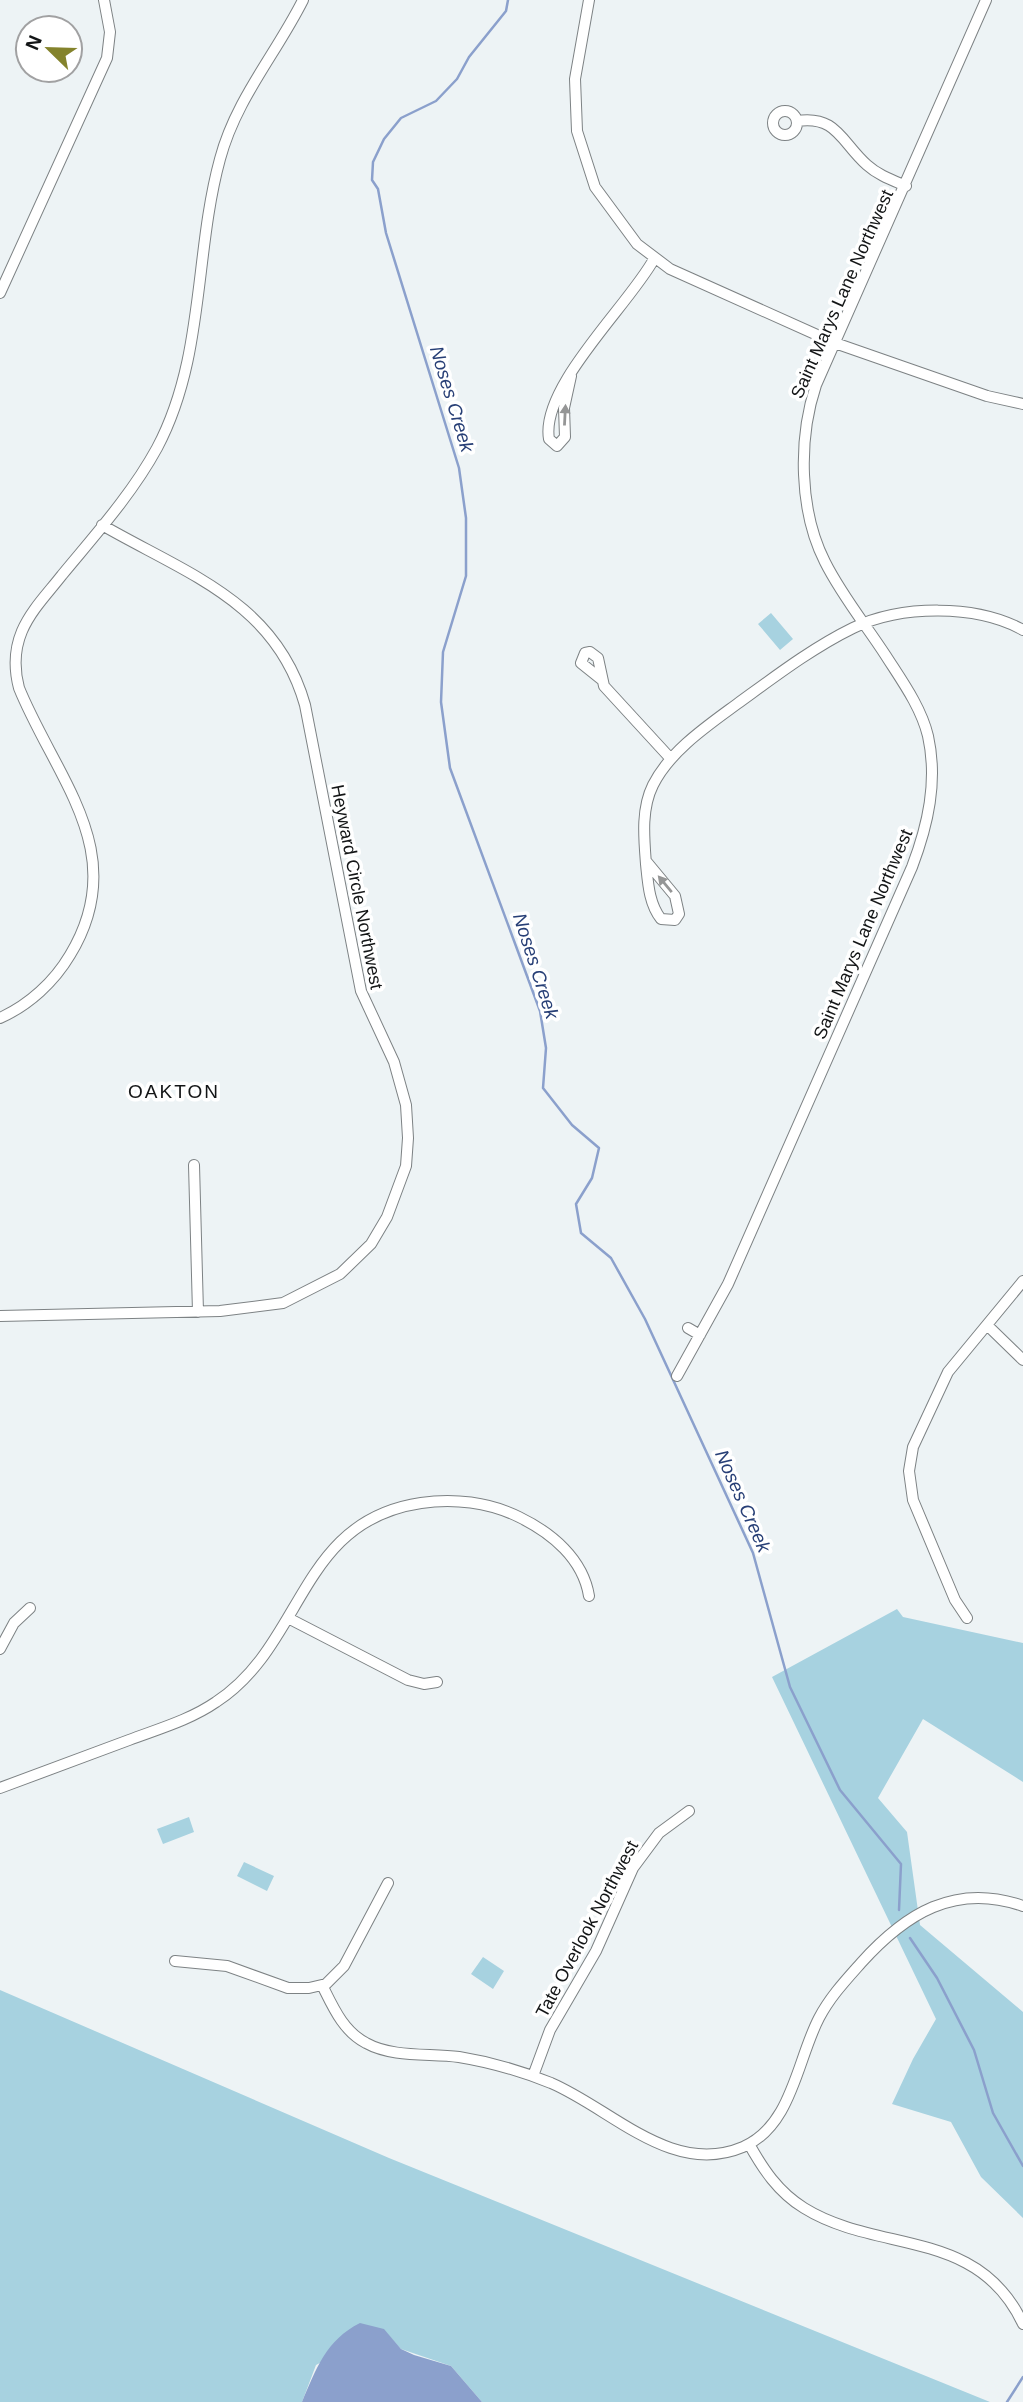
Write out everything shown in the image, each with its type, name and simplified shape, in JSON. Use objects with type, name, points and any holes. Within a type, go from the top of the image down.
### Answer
[{"type":"street","points":[[0,293],[107,58],[110,32],[104,0]]},
{"type":"street","points":[[0,1017],[28,1001],[55,977],[75,947],[89,913],[94,868],[87,824],[19,688],[15,665],[18,643],[31,615],[147,464],[173,411],[190,352],[215,182],[224,145],[244,97],[303,0]]},
{"type":"street","points":[[589,0],[575,92],[581,152],[604,203],[626,233],[654,259],[756,309],[835,343],[987,396],[1023,404]]},
{"type":"street","name":"Saint Marys Lane Northwest","points":[[677,1376],[732,1273],[912,867],[927,824],[932,774],[926,730],[906,688],[823,558],[812,521],[804,474],[803,440],[809,404],[986,0]]},
{"type":"street","points":[[797,121],[814,119],[827,123],[870,167],[906,186]]},
{"type":"street","points":[[571,376],[564,408],[565,437],[557,446],[549,439],[549,415],[571,376],[654,259]]},
{"type":"street","name":"Heyward Circle Northwest","points":[[0,1316],[198,1312],[253,1309],[283,1303],[333,1278],[362,1254],[379,1232],[400,1188],[408,1153],[406,1105],[394,1062],[360,991],[305,705],[285,655],[259,621],[234,600],[102,525]]},
{"type":"street","points":[[646,861],[676,896],[679,914],[675,920],[661,919],[656,913],[646,861],[647,803],[656,780],[671,759],[704,730],[812,652],[864,623],[916,613],[961,611],[992,616],[1023,630]]},
{"type":"street","points":[[601,679],[645,734],[671,759]]},
{"type":"street","points":[[194,1165],[198,1312]]},
{"type":"street","points":[[967,1618],[955,1600],[914,1500],[909,1471],[913,1447],[948,1372],[1023,1282]]},
{"type":"street","points":[[987,1325],[1023,1360]]},
{"type":"street","points":[[688,1328],[699,1335]]},
{"type":"street","points":[[0,1788],[204,1710],[252,1672],[278,1639],[319,1563],[345,1537],[378,1516],[430,1502],[484,1505],[534,1525],[578,1562],[589,1596]]},
{"type":"street","points":[[0,1649],[14,1623],[30,1608]]},
{"type":"street","points":[[288,1618],[408,1680],[437,1682]]},
{"type":"street","name":"Tate Overlook Northwest","points":[[533,2076],[550,2030],[596,1951],[633,1868],[659,1833],[689,1811]]},
{"type":"street","points":[[175,1961],[227,1965],[288,1988],[322,1985],[331,1981],[344,1966],[388,1883]]},
{"type":"street","points":[[322,1985],[339,2019],[368,2045],[390,2051],[479,2061],[533,2076],[571,2092],[656,2142],[682,2153],[717,2154],[748,2144],[766,2130],[782,2108],[817,2021],[830,1998],[888,1934],[921,1912],[957,1900],[996,1899],[1023,1906]]},
{"type":"street","points":[[748,2144],[771,2180],[804,2208],[836,2223],[929,2246],[956,2256],[994,2284],[1023,2324]]},
{"type":"shaded area","points":[[771,613],[793,639],[780,650],[758,624]]},
{"type":"shaded area","points":[[897,1609],[903,1617],[1023,1643],[1023,1782],[923,1719],[878,1798],[907,1832],[920,1925],[1023,2012],[1023,2218],[981,2177],[951,2122],[892,2104],[936,2019],[772,1677]]},
{"type":"shaded area","points":[[189,1817],[194,1832],[163,1844],[157,1829]]},
{"type":"shaded area","points":[[244,1862],[274,1876],[267,1891],[237,1876]]},
{"type":"shaded area","points":[[483,1957],[504,1971],[493,1989],[471,1974]]},
{"type":"shaded area","points":[[0,1990],[389,2158],[990,2402],[482,2402],[451,2366],[401,2349],[383,2329],[316,2365],[302,2402],[0,2402]]},
{"type":"shaded area","points":[[360,2323],[384,2329],[401,2349],[451,2366],[482,2402],[302,2402],[330,2347]]},
{"type":"waterway","name":"Noses Creek","points":[[508,0],[506,11],[469,57],[457,79],[436,101],[401,118],[384,139],[373,162],[372,180],[378,189],[386,233],[459,468],[466,518],[466,576],[443,652],[441,702],[450,768],[540,1011],[546,1048],[543,1088],[572,1125],[599,1148],[592,1178],[576,1204],[581,1233],[611,1258],[645,1319],[753,1553],[790,1687],[840,1790],[901,1864],[899,1910]]},
{"type":"waterway","name":"Noses Creek","points":[[910,1938],[937,1978],[974,2050],[993,2113],[1023,2166]]},
{"type":"waterway","name":"Noses Creek","points":[[1007,2402],[1023,2377]]},
{"type":"district","name":"OAKTON","points":[[174,1091]]}]
